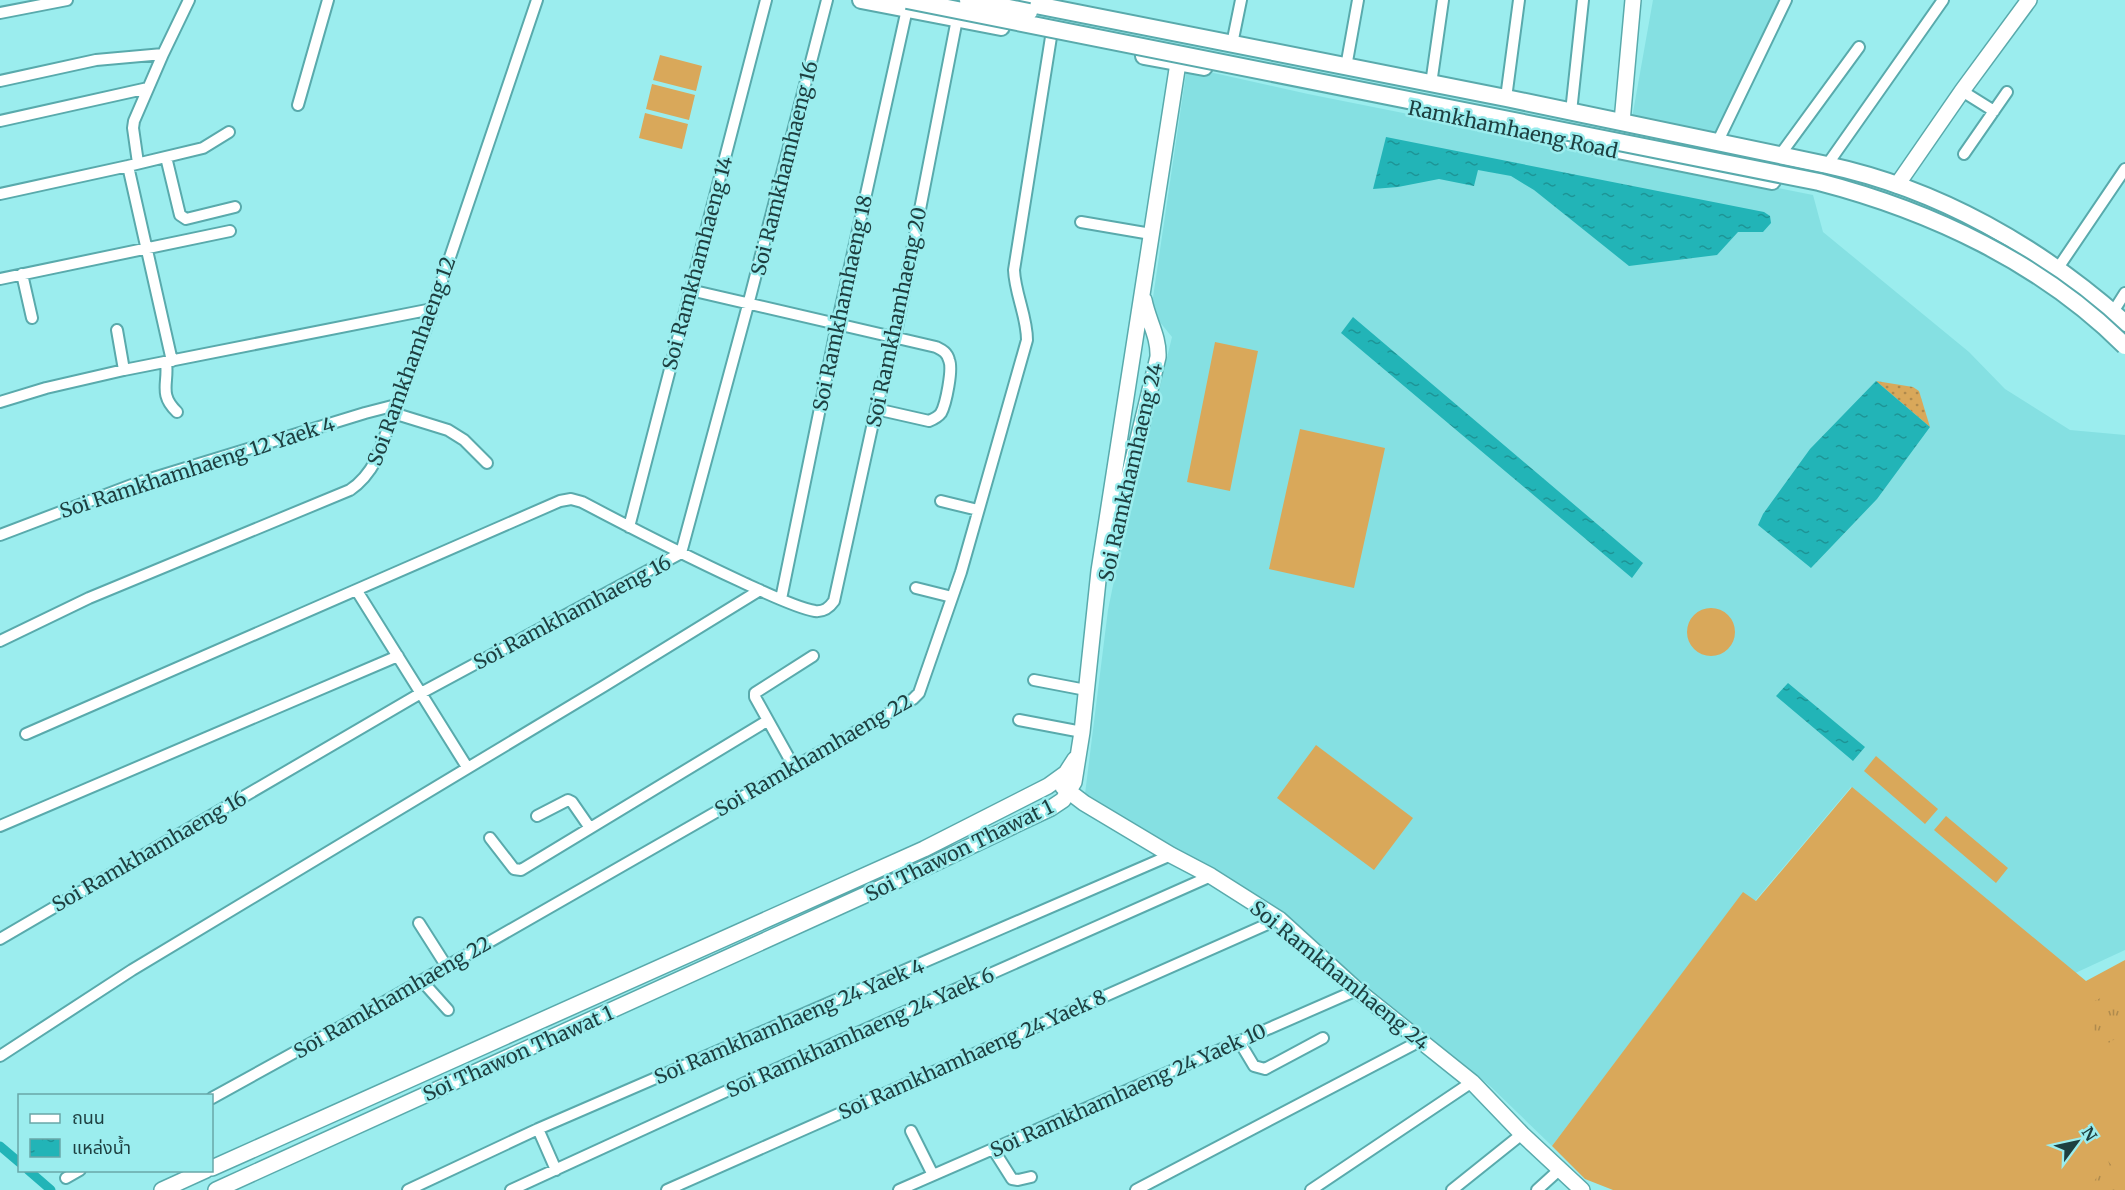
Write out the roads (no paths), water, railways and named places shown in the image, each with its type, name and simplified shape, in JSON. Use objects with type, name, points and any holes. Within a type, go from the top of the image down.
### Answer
[{"type":"main road","name":"Ramkhamhaeng Road","points":[[861,0],[907,4],[1819,182],[1857,192],[1938,222],[1988,247],[2052,287],[2086,312],[2125,346]]},
{"type":"main road","name":"Ramkhamhaeng Road","points":[[968,0],[1860,182],[1930,208],[1983,233],[2057,279],[2125,333]]},
{"type":"main road","points":[[984,24],[988,0]]},
{"type":"main road","name":"Ramkhamhaeng Road","points":[[1010,0],[1060,5],[1175,33],[1622,122],[1830,166],[1898,185],[1982,222],[2058,268],[2119,317]]},
{"type":"main road","points":[[1618,150],[1633,0]]},
{"type":"main road","points":[[1898,185],[1962,91],[2029,0]]},
{"type":"main road","name":"Ramkhamhaeng Road","points":[[907,4],[957,19],[1289,83],[1858,199],[1913,219],[1982,252],[2025,277],[2067,306],[2125,355]]},
{"type":"main road","points":[[1175,33],[1178,63]]},
{"type":"main road","name":"Soi Ramkhamhaeng 24","points":[[1178,63],[1093,617],[1082,732],[1074,782],[1070,791],[1084,802],[1171,855],[1211,876],[1279,919],[1357,990],[1472,1082],[1522,1134],[1582,1190]]},
{"type":"main road","points":[[1828,192],[1830,166]]},
{"type":"main road","name":"Soi Ramkhamhaeng 24","points":[[1093,617],[1100,599],[1158,357],[1156,335],[1143,293]]},
{"type":"main road","points":[[1120,437],[1131,407],[1140,358],[1150,358],[1152,361],[1151,381]]},
{"type":"main road","points":[[1048,786],[1066,773],[1078,753]]},
{"type":"main road","points":[[1051,808],[1072,802],[1084,802],[1079,784],[1078,753]]},
{"type":"main road","name":"Soi Thawon Thawat 1","points":[[213,1168],[924,849],[1048,786],[1063,787],[1070,791],[1064,800],[1051,808],[931,865],[216,1190]]},
{"type":"main road","points":[[924,849],[932,849],[936,857],[936,861],[931,865]]},
{"type":"main road","points":[[537,1023],[545,1040]]},
{"type":"main road","points":[[162,1190],[202,1172]]},
{"type":"street","points":[[0,13],[67,0]]},
{"type":"street","points":[[177,412],[166,399],[164,382],[168,374],[169,362],[133,165],[133,128],[148,88],[189,0]]},
{"type":"street","points":[[298,105],[328,0]]},
{"type":"street","name":"Soi Ramkhamhaeng 12","points":[[0,641],[100,594],[360,484],[372,467],[432,309],[537,0]]},
{"type":"street","name":"Soi Ramkhamhaeng 14","points":[[629,526],[766,0]]},
{"type":"street","name":"Soi Ramkhamhaeng 16","points":[[0,939],[421,693],[681,553],[827,0]]},
{"type":"street","points":[[1232,44],[1241,0]]},
{"type":"street","points":[[1346,67],[1358,0]]},
{"type":"street","points":[[1431,84],[1443,0]]},
{"type":"street","points":[[1506,98],[1519,0]]},
{"type":"street","points":[[1571,112],[1583,0]]},
{"type":"street","points":[[1717,143],[1786,0]]},
{"type":"street","points":[[1830,166],[1944,0]]},
{"type":"street","name":"Soi Ramkhamhaeng 18","points":[[781,599],[837,325],[907,4]]},
{"type":"street","name":"Soi Ramkhamhaeng 20","points":[[781,599],[814,610],[829,608],[834,601],[876,409],[895,338],[957,19]]},
{"type":"street","name":"Soi Ramkhamhaeng 22","points":[[213,1097],[447,967],[913,699],[919,693],[952,597],[1028,340],[1014,281],[1014,270],[1051,37]]},
{"type":"street","points":[[1780,155],[1859,47]]},
{"type":"street","points":[[0,81],[96,60],[163,54]]},
{"type":"street","points":[[0,121],[148,88]]},
{"type":"street","points":[[1962,91],[1994,111]]},
{"type":"street","points":[[1964,154],[2007,92]]},
{"type":"street","points":[[0,194],[208,146],[229,132]]},
{"type":"street","points":[[166,157],[180,215],[186,219],[235,207]]},
{"type":"street","points":[[2058,268],[2125,169]]},
{"type":"street","points":[[1081,222],[1151,234]]},
{"type":"street","points":[[0,279],[230,231]]},
{"type":"street","points":[[22,274],[32,318]]},
{"type":"street","points":[[690,290],[936,347],[945,352],[950,362],[950,374],[942,412],[936,418],[929,421],[876,409]]},
{"type":"street","points":[[2119,317],[2125,293]]},
{"type":"street","points":[[0,402],[46,388],[124,370],[432,309]]},
{"type":"street","points":[[117,330],[124,370]]},
{"type":"street","points":[[395,409],[447,430],[464,440],[487,463]]},
{"type":"street","name":"Soi Ramkhamhaeng 12 Yaek 4","points":[[0,535],[137,483],[365,413],[395,409]]},
{"type":"street","points":[[26,734],[560,501],[582,502],[681,553],[781,599]]},
{"type":"street","points":[[941,501],[978,510]]},
{"type":"street","points":[[916,588],[952,597]]},
{"type":"street","points":[[0,1056],[132,970],[759,590]]},
{"type":"street","points":[[357,591],[467,767]]},
{"type":"street","points":[[0,826],[398,656]]},
{"type":"street","points":[[794,767],[767,721],[755,693],[813,656]]},
{"type":"street","points":[[1034,681],[1086,690]]},
{"type":"street","points":[[1019,720],[1082,732]]},
{"type":"street","points":[[490,838],[513,869],[521,870],[767,721]]},
{"type":"street","points":[[537,816],[568,800],[572,802],[590,828]]},
{"type":"street","name":"Soi Ramkhamhaeng 24 Yaek 4","points":[[408,1190],[538,1129],[1171,855]]},
{"type":"street","name":"Soi Ramkhamhaeng 24 Yaek 6","points":[[511,1190],[1211,876]]},
{"type":"street","name":"Soi Ramkhamhaeng 24 Yaek 8","points":[[667,1190],[1279,919]]},
{"type":"street","points":[[419,924],[447,967]]},
{"type":"street","points":[[422,981],[448,1010]]},
{"type":"street","name":"Soi Ramkhamhaeng 24 Yaek 10","points":[[898,1190],[1357,990]]},
{"type":"street","points":[[1239,1041],[1254,1065],[1265,1069],[1323,1038]]},
{"type":"street","points":[[1136,1190],[1420,1041]]},
{"type":"street","points":[[1311,1190],[1472,1082]]},
{"type":"street","points":[[538,1129],[556,1170]]},
{"type":"street","points":[[910,1131],[933,1175]]},
{"type":"street","points":[[1452,1190],[1522,1134]]},
{"type":"street","points":[[993,1149],[1012,1179],[1031,1177]]},
{"type":"street","points":[[1537,1190],[1559,1170]]},
{"type":"street","points":[[66,1178],[76,1172]]},
{"type":"water","points":[[1386,137],[1764,212],[1770,216],[1771,223],[1763,232],[1738,232],[1717,255],[1629,266],[1534,190],[1511,176],[1478,170],[1474,186],[1439,179],[1373,189]]},
{"type":"water","points":[[1353,317],[1643,563],[1632,578],[1341,333]]},
{"type":"water","points":[[1876,381],[1930,427],[1877,499],[1811,568],[1758,525],[1763,514],[1810,449]]},
{"type":"water","points":[[1788,683],[1865,747],[1853,761],[1776,696]]},
{"type":"waterway","points":[[0,1146],[18,1161]]},
{"type":"waterway","points":[[30,1172],[51,1190]]}]
